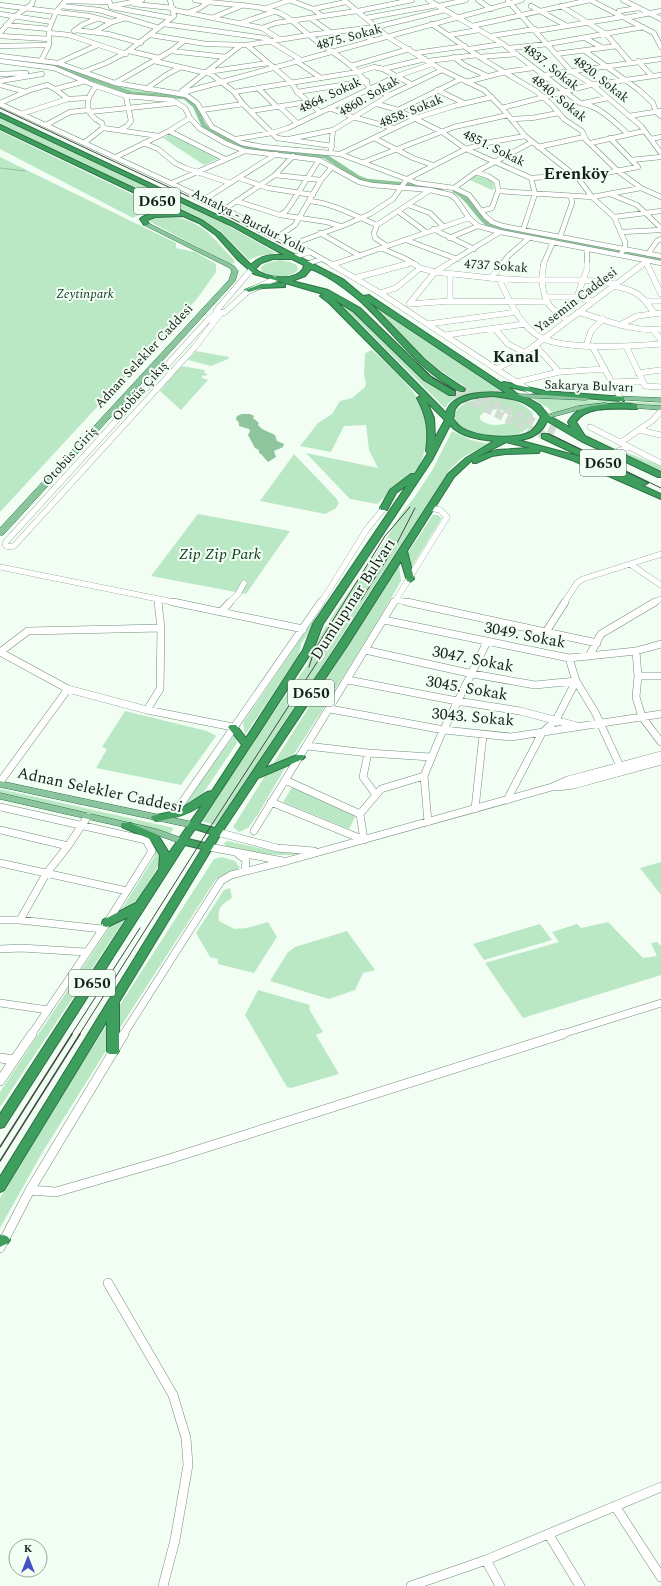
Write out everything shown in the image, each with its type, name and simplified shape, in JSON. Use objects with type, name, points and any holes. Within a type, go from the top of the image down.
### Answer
[{"type":"highway","name":"Antalya - Burdur Yolu","points":[[0,115],[198,208],[341,282],[367,304],[421,361],[438,375],[461,389]]},
{"type":"highway","name":"Antalya - Burdur Yolu","points":[[0,127],[201,222],[218,234],[251,270],[256,273],[338,298],[357,310],[427,378],[452,393]]},
{"type":"highway","points":[[146,224],[138,218],[158,208],[158,201]]},
{"type":"highway","points":[[146,224],[143,219],[150,216],[169,214],[189,216]]},
{"type":"highway","points":[[251,270],[254,264],[262,259],[275,256],[294,257]]},
{"type":"highway","points":[[275,279],[292,279],[303,275],[307,269],[307,264]]},
{"type":"highway","points":[[341,282],[494,380],[516,396],[533,402],[539,407],[545,417],[584,439],[661,475]]},
{"type":"highway","points":[[249,290],[269,285],[304,287]]},
{"type":"highway","points":[[312,289],[332,301],[459,430],[468,434],[557,452],[661,497]]},
{"type":"highway","points":[[494,380],[530,391],[621,399]]},
{"type":"highway","points":[[417,389],[431,420],[432,433],[428,460]]},
{"type":"highway","name":"Dumlupınar Bulvarı","points":[[0,1124],[182,841],[218,789],[308,650],[318,624],[418,472],[428,460],[449,419],[448,414],[450,408],[463,399],[482,394],[505,394],[516,396]]},
{"type":"highway","points":[[584,439],[574,427],[572,422],[575,415],[602,408],[634,407]]},
{"type":"highway","points":[[503,440],[529,434],[538,430],[545,417]]},
{"type":"highway","name":"D650","points":[[555,431],[661,481]]},
{"type":"highway","name":"D650","points":[[545,436],[661,490]]},
{"type":"highway","name":"Dumlupınar Bulvarı","points":[[0,1187],[217,832],[342,646],[446,485],[459,467],[473,455],[503,440]]},
{"type":"highway","points":[[446,485],[478,459],[500,452],[516,450],[544,452],[592,466]]},
{"type":"highway","points":[[384,508],[393,492],[418,472]]},
{"type":"highway","points":[[403,552],[410,579]]},
{"type":"highway","points":[[316,611],[318,624]]},
{"type":"highway","points":[[233,727],[246,744]]},
{"type":"highway","points":[[255,776],[300,757]]},
{"type":"highway","points":[[156,818],[174,816],[186,811],[218,789]]},
{"type":"highway","points":[[126,825],[154,837],[165,855],[162,873]]},
{"type":"highway","points":[[193,825],[217,832]]},
{"type":"highway","points":[[182,841],[209,847]]},
{"type":"highway","points":[[104,926],[142,905]]},
{"type":"highway","points":[[113,1001],[113,1050]]},
{"type":"main road","name":"Adnan Selekler Caddesi","points":[[0,533],[235,276],[235,271],[232,267],[146,224]]},
{"type":"main road","name":"Sakarya Bulvarı","points":[[516,396],[661,400]]},
{"type":"main road","name":"Sakarya Bulvarı","points":[[545,417],[589,406],[661,408]]},
{"type":"main road","name":"Adnan Selekler Caddesi","points":[[0,783],[193,825]]},
{"type":"main road","name":"Adnan Selekler Caddesi","points":[[0,796],[160,833],[182,841]]},
{"type":"street","points":[[34,0],[27,8],[15,16],[0,34],[49,39]]},
{"type":"street","points":[[41,61],[48,45],[49,31],[56,12],[66,0],[109,1],[111,7]]},
{"type":"street","points":[[88,16],[99,10],[142,0]]},
{"type":"street","points":[[81,74],[112,62],[128,53],[164,24],[173,16],[174,9],[170,0]]},
{"type":"street","points":[[195,0],[264,9],[284,14],[352,66],[367,81],[370,89],[390,95]]},
{"type":"street","points":[[264,9],[288,0],[313,9],[322,16]]},
{"type":"street","points":[[395,0],[399,3]]},
{"type":"street","points":[[262,28],[276,23],[358,11],[412,0]]},
{"type":"street","name":"4837. Sokak","points":[[428,0],[509,48],[580,104],[587,104],[597,108],[628,134]]},
{"type":"street","points":[[366,18],[466,0]]},
{"type":"street","points":[[478,0],[491,9]]},
{"type":"street","points":[[521,0],[567,26]]},
{"type":"street","name":"4875. Sokak","points":[[180,93],[222,83],[331,51],[388,37],[491,9],[509,2],[521,0]]},
{"type":"street","points":[[472,26],[592,0],[624,18],[658,34],[661,47]]},
{"type":"street","points":[[623,0],[661,19]]},
{"type":"street","points":[[111,7],[173,16],[200,8],[210,1]]},
{"type":"street","points":[[313,9],[345,1],[388,37],[442,70],[484,90],[502,108],[524,136],[576,177],[592,197],[614,217],[626,242],[624,249],[619,254]]},
{"type":"street","points":[[130,2],[174,9],[186,13],[262,28],[279,39]]},
{"type":"street","name":"4820. Sokak","points":[[509,2],[571,71],[593,85],[641,126],[661,153]]},
{"type":"street","points":[[0,5],[88,16],[112,22]]},
{"type":"street","points":[[62,6],[99,10],[159,28]]},
{"type":"street","points":[[210,18],[241,6]]},
{"type":"street","points":[[561,6],[606,34],[630,62]]},
{"type":"street","points":[[619,10],[640,8]]},
{"type":"street","points":[[150,35],[184,41],[247,45],[309,34],[376,27],[445,10]]},
{"type":"street","points":[[241,23],[275,11]]},
{"type":"street","points":[[491,36],[624,18],[661,11]]},
{"type":"street","points":[[0,14],[52,22]]},
{"type":"street","points":[[595,15],[603,20]]},
{"type":"street","points":[[94,32],[112,22],[126,18]]},
{"type":"street","points":[[310,18],[330,32]]},
{"type":"street","points":[[69,35],[82,24],[96,19]]},
{"type":"street","points":[[164,24],[265,38],[299,60],[321,78]]},
{"type":"street","name":"4840. Sokak","points":[[432,24],[449,34],[478,56],[544,98],[564,119],[582,131],[585,135],[584,137],[618,171],[641,188],[661,197]]},
{"type":"street","points":[[6,25],[69,35],[128,53],[159,58]]},
{"type":"street","points":[[509,48],[548,44],[644,27]]},
{"type":"street","points":[[75,30],[94,32],[141,43]]},
{"type":"street","points":[[354,30],[373,40]]},
{"type":"street","points":[[449,34],[479,30]]},
{"type":"street","points":[[585,38],[603,48]]},
{"type":"street","points":[[115,83],[172,51],[184,41]]},
{"type":"street","points":[[416,53],[503,44]]},
{"type":"street","points":[[0,46],[48,45]]},
{"type":"street","points":[[58,63],[98,45]]},
{"type":"street","points":[[173,99],[205,72],[242,45]]},
{"type":"street","points":[[247,45],[292,83],[297,92],[320,112]]},
{"type":"street","points":[[556,54],[617,46]]},
{"type":"street","points":[[352,66],[409,49]]},
{"type":"street","points":[[172,51],[226,57]]},
{"type":"street","points":[[585,51],[603,66],[639,90],[653,103],[661,116]]},
{"type":"street","points":[[234,92],[358,72],[374,67],[383,68],[454,57],[517,54]]},
{"type":"street","points":[[0,56],[58,63],[81,74],[85,81],[126,96],[173,99],[185,108],[190,118],[199,128],[235,139],[251,146],[340,154],[364,162],[404,184],[451,195],[457,200],[469,218],[478,226],[529,238],[661,263]]},
{"type":"street","points":[[454,57],[487,76]]},
{"type":"street","points":[[544,75],[630,62],[661,59]]},
{"type":"street","points":[[0,61],[54,68],[115,83],[146,89],[180,93],[194,100],[202,110],[207,121],[216,134],[245,151],[319,160],[359,182],[404,184],[417,183],[454,188],[460,190],[492,222],[503,226],[661,256]]},
{"type":"street","points":[[154,61],[205,72],[268,63]]},
{"type":"street","name":"4864. Sokak","points":[[235,139],[272,133],[288,128],[428,61]]},
{"type":"street","points":[[638,61],[651,75]]},
{"type":"street","points":[[146,89],[166,75],[181,67]]},
{"type":"street","points":[[383,68],[412,84]]},
{"type":"street","points":[[398,110],[437,90],[464,80],[534,68]]},
{"type":"street","name":"4860. Sokak","points":[[284,140],[333,130],[390,95],[442,70]]},
{"type":"street","points":[[205,72],[234,92],[243,104],[277,138],[332,146]]},
{"type":"street","points":[[0,74],[42,74],[0,81]]},
{"type":"street","points":[[502,108],[593,85],[651,75],[661,75]]},
{"type":"street","points":[[56,90],[85,81]]},
{"type":"street","points":[[297,92],[367,81]]},
{"type":"street","points":[[0,85],[26,92]]},
{"type":"street","points":[[0,104],[26,92],[47,85],[68,99]]},
{"type":"street","points":[[96,86],[90,92],[88,98],[89,111],[90,115],[102,123],[103,128]]},
{"type":"street","points":[[258,88],[297,123]]},
{"type":"street","points":[[437,90],[464,103]]},
{"type":"street","points":[[120,130],[127,126],[131,121],[127,108],[126,96]]},
{"type":"street","name":"4858. Sokak","points":[[340,154],[415,119],[464,103],[492,97]]},
{"type":"street","points":[[21,114],[68,99],[88,98]]},
{"type":"street","points":[[580,104],[608,98]]},
{"type":"street","points":[[251,111],[307,102]]},
{"type":"street","points":[[46,125],[70,112],[179,103]]},
{"type":"street","points":[[0,104],[205,199],[310,252],[380,293],[530,391]]},
{"type":"street","points":[[202,110],[243,104]]},
{"type":"street","name":"4851. Sokak","points":[[377,104],[398,110],[442,132],[466,148],[531,178],[535,194]]},
{"type":"street","points":[[328,108],[353,118],[393,128]]},
{"type":"street","points":[[629,116],[659,112]]},
{"type":"street","points":[[511,119],[532,118],[559,113]]},
{"type":"street","points":[[364,162],[454,127],[508,115]]},
{"type":"street","points":[[116,157],[169,131],[190,118]]},
{"type":"street","points":[[103,128],[159,136]]},
{"type":"street","points":[[84,143],[94,137],[103,128]]},
{"type":"street","points":[[331,153],[333,130]]},
{"type":"street","points":[[169,131],[225,159]]},
{"type":"street","points":[[591,143],[644,131]]},
{"type":"street","points":[[293,244],[360,219],[372,213],[394,198],[404,184],[433,165],[466,148],[524,136]]},
{"type":"street","points":[[538,147],[584,137]]},
{"type":"street","points":[[651,139],[661,137]]},
{"type":"street","points":[[374,138],[396,150],[433,165]]},
{"type":"street","points":[[531,178],[576,177],[638,167],[610,138]]},
{"type":"street","points":[[454,188],[494,161],[532,142]]},
{"type":"street","points":[[144,143],[158,149],[175,163],[195,172],[230,183]]},
{"type":"street","points":[[172,184],[195,172],[245,151]]},
{"type":"street","points":[[205,199],[276,154]]},
{"type":"street","points":[[225,209],[275,175],[292,156]]},
{"type":"street","points":[[631,160],[661,157]]},
{"type":"street","points":[[280,215],[286,211],[319,160]]},
{"type":"street","points":[[279,236],[295,224],[321,180],[332,167]]},
{"type":"street","points":[[476,172],[497,182],[498,191],[492,208],[481,211]]},
{"type":"street","points":[[275,175],[321,180]]},
{"type":"street","points":[[239,178],[279,190],[312,194]]},
{"type":"street","points":[[498,191],[571,197],[592,197],[641,188]]},
{"type":"street","points":[[387,246],[374,237],[374,232],[377,225],[399,212],[430,190]]},
{"type":"street","points":[[652,192],[661,191]]},
{"type":"street","points":[[523,230],[535,194]]},
{"type":"street","points":[[610,194],[637,205],[661,229]]},
{"type":"street","points":[[560,237],[572,203],[571,197]]},
{"type":"street","points":[[457,200],[468,199]]},
{"type":"street","points":[[236,201],[280,215],[327,222],[340,226]]},
{"type":"street","points":[[309,201],[319,202],[377,225]]},
{"type":"street","points":[[408,205],[430,213],[443,226]]},
{"type":"street","points":[[614,217],[661,211]]},
{"type":"street","points":[[399,212],[426,232]]},
{"type":"street","points":[[332,265],[406,240],[433,229],[469,218]]},
{"type":"street","points":[[449,238],[478,226]]},
{"type":"street","points":[[433,229],[474,249]]},
{"type":"street","points":[[621,232],[661,229]]},
{"type":"street","points":[[410,304],[436,272],[500,232]]},
{"type":"street","points":[[320,234],[360,256]]},
{"type":"street","points":[[491,278],[508,255],[529,238]]},
{"type":"street","points":[[648,254],[657,241],[661,239]]},
{"type":"street","points":[[406,240],[457,259]]},
{"type":"street","points":[[553,242],[543,266],[541,280],[546,300],[553,310],[567,320]]},
{"type":"street","name":"4737 Sokak","points":[[381,248],[420,268],[436,272],[491,278],[584,280],[614,285],[636,291],[647,301]]},
{"type":"street","points":[[578,297],[587,269],[587,249]]},
{"type":"street","points":[[294,257],[310,252]]},
{"type":"street","points":[[307,264],[321,259]]},
{"type":"street","points":[[648,261],[647,266],[659,285],[661,294]]},
{"type":"street","name":"Yasemin Caddesi","points":[[496,369],[505,366],[525,353],[567,320],[648,261]]},
{"type":"street","points":[[355,278],[412,263]]},
{"type":"street","points":[[380,293],[396,288],[420,268]]},
{"type":"street","name":"Otobüs Giriş","points":[[16,545],[9,547],[5,545],[207,321],[217,313],[216,310],[251,270]]},
{"type":"street","points":[[450,274],[450,301]]},
{"type":"street","points":[[499,278],[509,301],[516,312],[525,324],[542,339],[588,346],[659,344],[661,352]]},
{"type":"street","name":"Otobüs Çıkış","points":[[16,545],[239,297],[249,290],[275,279]]},
{"type":"street","points":[[400,307],[410,304],[450,301],[546,300],[578,297],[593,301]]},
{"type":"street","points":[[647,301],[661,301]]},
{"type":"street","points":[[647,301],[654,313]]},
{"type":"street","points":[[428,324],[516,312]]},
{"type":"street","points":[[578,312],[635,329],[661,329]]},
{"type":"street","points":[[620,325],[637,316],[661,313]]},
{"type":"street","points":[[603,319],[591,331],[588,346],[605,369],[621,399]]},
{"type":"street","points":[[446,335],[525,324]]},
{"type":"street","points":[[496,329],[508,344],[525,353]]},
{"type":"street","points":[[653,330],[661,340]]},
{"type":"street","points":[[534,345],[559,372]]},
{"type":"street","points":[[626,346],[644,383]]},
{"type":"street","points":[[466,349],[466,362]]},
{"type":"street","points":[[518,382],[559,372],[605,369]]},
{"type":"street","points":[[638,373],[661,370]]},
{"type":"street","points":[[613,382],[644,383],[661,387]]},
{"type":"street","points":[[620,443],[653,420],[661,411]]},
{"type":"street","points":[[590,427],[661,463]]},
{"type":"street","points":[[640,430],[661,435]]},
{"type":"street","points":[[612,453],[629,447]]},
{"type":"street","points":[[176,811],[233,727],[303,630],[367,529],[384,508]]},
{"type":"street","points":[[254,832],[271,802],[330,710],[365,650],[410,579],[446,517],[440,510],[431,508]]},
{"type":"street","points":[[546,632],[577,583],[583,579],[661,554]]},
{"type":"street","points":[[630,564],[661,585]]},
{"type":"street","points":[[0,567],[303,630]]},
{"type":"street","points":[[222,612],[238,594],[244,583]]},
{"type":"street","points":[[147,710],[160,689],[161,628],[158,599]]},
{"type":"street","points":[[589,656],[601,634],[661,599]]},
{"type":"street","points":[[396,600],[597,643]]},
{"type":"street","name":"3049. Sokak","points":[[384,620],[569,658],[636,651],[661,644]]},
{"type":"street","points":[[161,628],[28,631],[0,652],[68,689],[147,710],[233,727]]},
{"type":"street","points":[[428,822],[424,776],[431,757],[457,701],[473,674],[487,642]]},
{"type":"street","name":"3047. Sokak","points":[[365,650],[473,674],[535,685],[576,681]]},
{"type":"street","points":[[636,651],[638,676],[636,697],[642,717],[661,742]]},
{"type":"street","points":[[569,658],[576,681],[601,723],[620,766]]},
{"type":"street","points":[[638,676],[661,676]]},
{"type":"street","name":"3045. Sokak","points":[[348,680],[457,701],[520,711],[580,727]]},
{"type":"street","points":[[507,800],[542,733],[556,720],[576,681]]},
{"type":"street","points":[[0,783],[68,689]]},
{"type":"street","name":"3043. Sokak","points":[[330,710],[444,730],[511,737],[661,714]]},
{"type":"street","points":[[475,809],[483,735]]},
{"type":"street","points":[[307,746],[368,753],[431,757]]},
{"type":"street","points":[[368,753],[363,777],[376,794]]},
{"type":"street","points":[[1,1243],[30,1190],[113,1050],[221,881],[231,875],[364,840],[552,787],[568,780],[661,755]]},
{"type":"street","points":[[552,787],[573,785],[661,761]]},
{"type":"street","points":[[364,840],[360,814],[376,794],[381,789],[424,776]]},
{"type":"street","points":[[285,780],[360,814]]},
{"type":"street","points":[[271,802],[364,840]]},
{"type":"street","points":[[0,807],[146,840],[152,851],[104,926],[0,1081]]},
{"type":"street","points":[[20,920],[46,874],[68,846],[88,816]]},
{"type":"street","points":[[0,830],[68,846]]},
{"type":"street","points":[[217,832],[256,844],[284,850],[324,851]]},
{"type":"street","points":[[209,847],[287,861]]},
{"type":"street","points":[[237,853],[246,860],[245,871]]},
{"type":"street","points":[[0,863],[127,891]]},
{"type":"street","points":[[0,920],[104,926]]},
{"type":"street","points":[[0,949],[21,948],[86,952]]},
{"type":"street","points":[[0,1003],[48,1010]]},
{"type":"street","points":[[30,1190],[56,1192],[166,1160],[661,1003]]},
{"type":"street","points":[[0,1058],[14,1060]]},
{"type":"street","points":[[108,1283],[173,1395],[186,1438],[188,1465],[175,1540],[164,1586]]},
{"type":"street","points":[[417,1585],[549,1535],[661,1487]]},
{"type":"street","points":[[615,1506],[661,1577]]},
{"type":"street","points":[[549,1535],[580,1586]]},
{"type":"street","points":[[486,1560],[500,1586]]},
{"type":"green space","points":[[102,82],[105,82],[172,94],[135,93]]},
{"type":"green space","points":[[0,117],[225,224],[276,253],[258,256],[249,260],[220,231],[207,223],[0,125]]},
{"type":"green space","points":[[0,131],[148,202],[153,207],[133,218],[0,149]]},
{"type":"green space","points":[[171,134],[220,158],[204,165],[163,138]]},
{"type":"green space","name":"Zeytinpark","points":[[0,157],[176,243],[176,248],[195,252],[216,264],[216,272],[196,300],[0,512]]},
{"type":"green space","points":[[476,174],[489,178],[493,182],[494,189],[492,190],[470,180]]},
{"type":"green space","points":[[153,216],[181,219],[200,226],[234,260],[235,263],[230,264],[149,221]]},
{"type":"green space","points":[[280,260],[297,265],[298,270],[290,275],[280,277],[269,275],[261,270],[261,267],[267,263]]},
{"type":"green space","points":[[332,298],[344,305],[367,323],[418,374],[454,397],[469,389],[430,363],[396,331],[375,307],[457,359],[502,391],[479,392],[462,396],[449,403],[445,408],[344,307]]},
{"type":"green space","points":[[372,350],[406,383],[414,393],[426,413],[428,423],[427,442],[418,472],[406,478],[377,504],[350,499],[306,453],[378,468],[369,450],[366,425],[344,426],[331,452],[300,446],[318,423],[332,414],[340,401],[352,398],[365,387],[365,353]]},
{"type":"green space","points":[[196,351],[229,357],[228,359],[211,366],[188,360]]},
{"type":"green space","points":[[181,366],[205,370],[204,372],[208,375],[202,376],[202,378],[208,380],[181,410],[160,391]]},
{"type":"green space","points":[[483,398],[504,398],[523,405],[533,414],[531,424],[524,431],[498,437],[471,431],[460,425],[454,416],[459,408],[462,405]],"holes":[[[497,409],[507,412],[512,416],[511,420],[503,424],[491,425],[480,419],[480,416],[485,411]]]},
{"type":"green space","points":[[532,398],[661,403],[661,406],[593,404],[575,406],[552,413],[548,408]]},
{"type":"green space","points":[[452,431],[471,440],[489,444],[463,457],[450,469],[218,826],[201,821],[241,759],[308,664],[312,649],[337,609],[433,469]]},
{"type":"green space","points":[[628,453],[661,466],[661,472],[624,454]]},
{"type":"green space","points":[[294,454],[336,498],[339,503],[335,509],[325,514],[260,501]]},
{"type":"green space","name":"Zip Zip Park","points":[[198,514],[290,531],[246,594],[151,576]]},
{"type":"green space","points":[[433,515],[437,515],[442,518],[411,568],[407,554]]},
{"type":"green space","points":[[399,565],[401,581],[323,709],[292,757],[271,767]]},
{"type":"green space","points":[[315,617],[317,621],[301,644],[299,655],[245,735],[243,723]]},
{"type":"green space","points":[[125,711],[207,731],[216,736],[181,785],[96,768],[107,749],[102,747]]},
{"type":"green space","points":[[235,734],[237,743],[198,801],[181,809]]},
{"type":"green space","points":[[285,768],[248,828],[239,832],[233,827],[265,776]]},
{"type":"green space","points":[[293,786],[356,815],[349,829],[283,802]]},
{"type":"green space","points":[[0,789],[174,828],[170,833],[0,793]]},
{"type":"green space","points":[[228,841],[278,851],[308,853],[276,855],[256,853],[225,846],[224,843]]},
{"type":"green space","points":[[158,848],[162,855],[159,865],[134,906],[118,915],[155,856],[155,849]]},
{"type":"green space","points":[[222,857],[235,861],[240,868],[216,879],[132,1009],[42,1153],[0,1228],[0,1198],[43,1124],[214,859]]},
{"type":"green space","points":[[661,862],[661,895],[640,868]]},
{"type":"green space","points":[[230,888],[232,898],[219,910],[219,921],[234,929],[247,928],[268,922],[277,937],[254,973],[218,964],[218,959],[210,957],[196,933],[224,890]]},
{"type":"green space","points":[[127,916],[0,1107],[0,1092],[111,925]]},
{"type":"green space","points":[[608,922],[643,958],[657,956],[651,943],[657,942],[661,946],[661,975],[523,1018],[485,963],[559,942],[552,932],[577,924],[581,928]]},
{"type":"green space","points":[[540,924],[552,940],[484,960],[473,944]]},
{"type":"green space","points":[[347,931],[375,970],[363,973],[355,990],[329,999],[270,981],[288,952],[295,947]]},
{"type":"green space","points":[[258,990],[310,1005],[309,1009],[323,1032],[316,1035],[339,1074],[291,1088],[287,1087],[245,1015]]},
{"type":"shaded area","points":[[242,414],[250,414],[254,416],[253,418],[259,423],[258,425],[262,429],[275,435],[277,441],[284,444],[283,447],[274,451],[276,457],[268,462],[259,453],[259,450],[255,448],[248,435],[250,431],[249,429],[239,426],[236,419],[237,416]]},
{"type":"waterway","points":[[18,61],[60,67],[132,94],[185,97],[195,106],[203,124],[208,130],[248,148],[325,156],[357,177],[367,181],[441,188]]},
{"type":"waterway","points":[[0,168],[25,171]]},
{"type":"waterway","points":[[455,191],[461,194],[482,219],[492,227],[661,260]]},
{"type":"tunnel","points":[[461,389],[555,431]]},
{"type":"tunnel","points":[[452,393],[545,436]]},
{"type":"tram line","points":[[0,108],[192,198],[284,245]]},
{"type":"tram line","points":[[417,363],[433,378],[455,391]]},
{"type":"tram line","points":[[549,434],[661,488]]},
{"type":"tram line","points":[[309,667],[314,651],[385,536],[410,507]]},
{"type":"tram line","points":[[361,600],[397,543],[415,508]]},
{"type":"tram line","points":[[79,1035],[209,829],[362,593]]},
{"type":"tram line","points":[[71,1035],[140,928]]},
{"type":"tram line","points":[[0,1147],[72,1034]]},
{"type":"tram line","points":[[0,1161],[80,1034]]},
{"type":"district","name":"Erenköy","points":[[576,174]]},
{"type":"district","name":"Kanal","points":[[516,357]]}]
